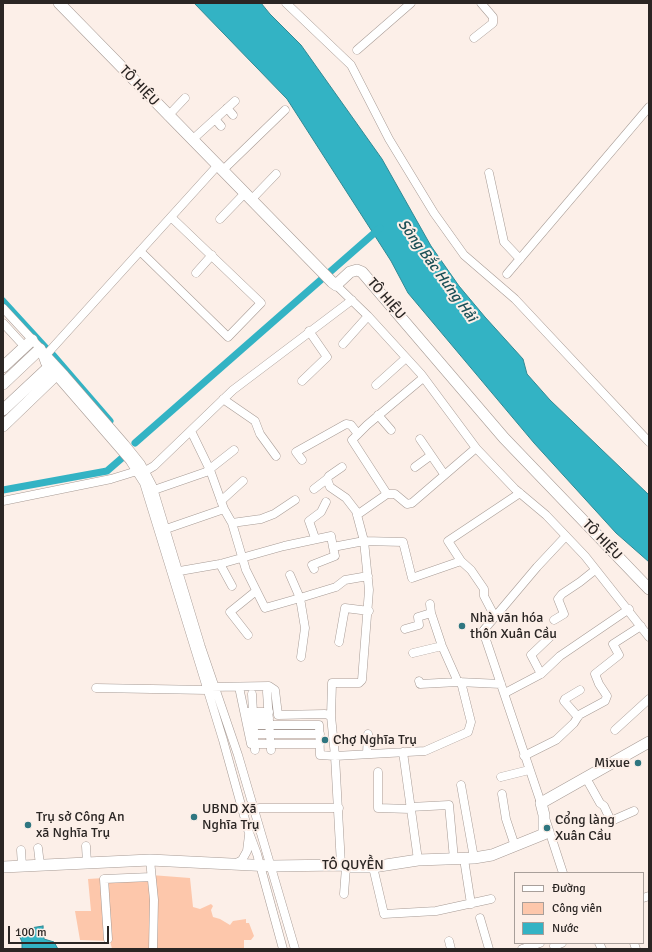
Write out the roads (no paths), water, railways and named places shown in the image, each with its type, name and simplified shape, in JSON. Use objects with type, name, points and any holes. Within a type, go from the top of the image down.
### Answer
[{"type":"main road","name":"TÔ HIỆU","points":[[59,3],[168,116],[334,283],[350,272],[357,270],[362,272],[504,438],[649,590]]},
{"type":"main road","points":[[3,367],[28,343]]},
{"type":"main road","points":[[3,384],[43,352]]},
{"type":"main road","points":[[3,410],[52,371]]},
{"type":"main road","points":[[3,426],[52,371]]},
{"type":"main road","points":[[547,833],[541,803],[649,742]]},
{"type":"main road","name":"TÔ QUYỀN","points":[[3,867],[150,860],[232,865],[259,864],[272,866],[373,867],[418,860],[464,859],[515,846],[547,833]]},
{"type":"street","points":[[286,3],[351,66],[389,139],[434,213],[464,256],[515,299],[649,442]]},
{"type":"street","points":[[357,50],[411,3]]},
{"type":"street","points":[[474,38],[493,23],[493,16],[481,3]]},
{"type":"street","points":[[168,116],[185,98]]},
{"type":"street","points":[[192,140],[235,101]]},
{"type":"street","points":[[507,274],[649,107]]},
{"type":"street","points":[[227,108],[233,115]]},
{"type":"street","points":[[283,949],[207,689],[175,572],[166,529],[154,490],[42,358],[43,352],[171,217],[220,168],[285,110]]},
{"type":"street","points":[[215,118],[221,126]]},
{"type":"street","points":[[489,173],[504,242],[520,259]]},
{"type":"street","points":[[220,219],[276,174]]},
{"type":"street","points":[[140,251],[228,337],[261,303],[171,217]]},
{"type":"street","points":[[196,273],[212,255]]},
{"type":"street","points":[[334,283],[368,316],[406,358],[476,448],[520,493],[566,536],[629,609],[649,636]]},
{"type":"street","points":[[3,501],[112,479],[140,472],[154,466],[223,399],[309,331],[352,300]]},
{"type":"street","points":[[3,308],[28,343]]},
{"type":"street","points":[[343,344],[368,316]]},
{"type":"street","points":[[3,322],[28,343],[43,352],[125,444],[140,472],[215,687],[272,866],[295,949]]},
{"type":"street","points":[[302,381],[328,357],[309,331]]},
{"type":"street","points":[[376,385],[406,358]]},
{"type":"street","points":[[387,494],[352,440],[378,415],[423,378]]},
{"type":"street","points":[[223,399],[255,422],[260,434],[276,456]]},
{"type":"street","points":[[378,415],[391,430]]},
{"type":"street","points":[[302,460],[296,452],[346,424],[351,425],[358,434]]},
{"type":"street","points":[[191,431],[210,470],[224,509],[232,524],[242,558],[265,608],[336,587],[345,580],[368,576]]},
{"type":"street","points":[[420,440],[444,474]]},
{"type":"street","points":[[358,515],[387,494],[395,494],[406,504],[409,504],[476,448]]},
{"type":"street","points":[[154,490],[210,470],[234,450]]},
{"type":"street","points":[[416,467],[430,456]]},
{"type":"street","points":[[314,489],[342,467]]},
{"type":"street","points":[[327,479],[334,491],[346,498],[358,515],[364,541],[368,576],[369,611],[362,680],[359,683],[332,683],[331,716],[344,866],[344,894]]},
{"type":"street","points":[[221,501],[243,481]]},
{"type":"street","points":[[496,617],[484,596],[484,589],[471,570],[461,561],[448,541],[520,493]]},
{"type":"street","points":[[232,524],[261,519],[274,514],[295,500]]},
{"type":"street","points":[[315,538],[309,521],[321,512],[326,502]]},
{"type":"street","points":[[166,529],[224,509]]},
{"type":"street","points":[[175,572],[220,564],[315,538],[331,536],[335,556],[312,565],[314,569]]},
{"type":"street","points":[[541,803],[483,631],[537,567],[566,536]]},
{"type":"street","points":[[333,547],[364,541],[403,542],[412,578],[461,561]]},
{"type":"street","points":[[220,564],[232,586]]},
{"type":"street","points":[[554,620],[564,614],[558,599],[562,594],[595,570]]},
{"type":"street","points":[[290,575],[300,598],[305,628],[301,657]]},
{"type":"street","points":[[248,635],[227,614],[256,591]]},
{"type":"street","points":[[295,729],[308,725],[319,726],[320,755],[335,756],[367,753],[425,751],[468,732],[471,722],[460,682],[442,646],[431,613],[430,604]]},
{"type":"street","points":[[339,642],[345,608],[369,611]]},
{"type":"street","points":[[505,693],[542,674],[560,656],[629,609]]},
{"type":"street","points":[[406,629],[419,625],[418,617],[431,613]]},
{"type":"street","points":[[619,656],[613,644],[641,626]]},
{"type":"street","points":[[542,674],[531,655],[551,636]]},
{"type":"street","points":[[413,653],[442,646]]},
{"type":"street","points":[[524,756],[556,740],[578,718],[607,699],[595,674],[628,651]]},
{"type":"street","points":[[419,681],[420,684],[460,682],[501,684]]},
{"type":"street","points":[[96,688],[207,689],[215,687],[269,686],[275,690],[278,715],[276,726]]},
{"type":"street","points":[[239,687],[250,722]]},
{"type":"street","points":[[578,718],[564,701],[580,690]]},
{"type":"street","points":[[268,692],[276,726],[277,745]]},
{"type":"street","points":[[252,694],[250,722],[251,744],[254,747],[295,743],[320,744]]},
{"type":"street","points":[[615,730],[649,699]]},
{"type":"street","points":[[278,715],[325,714],[331,716]]},
{"type":"street","points":[[250,722],[295,729],[308,734],[320,734]]},
{"type":"street","points":[[250,722],[276,726]]},
{"type":"street","points":[[308,725],[308,744]]},
{"type":"street","points":[[295,729],[295,743]]},
{"type":"street","points":[[367,753],[368,734]]},
{"type":"street","points":[[404,752],[410,808],[418,860]]},
{"type":"street","points":[[501,777],[530,770]]},
{"type":"street","points":[[378,772],[378,810],[449,805],[464,859],[471,904]]},
{"type":"street","points":[[586,778],[600,803],[604,806],[611,821],[634,811]]},
{"type":"street","points":[[461,785],[475,836],[464,859]]},
{"type":"street","points":[[502,794],[506,819],[515,846]]},
{"type":"street","points":[[243,812],[254,808],[339,808]]},
{"type":"street","points":[[232,865],[242,860],[247,851],[249,842],[248,830]]},
{"type":"street","points":[[547,833],[563,872]]},
{"type":"street","points":[[86,846],[87,863]]},
{"type":"street","points":[[38,848],[40,865]]},
{"type":"street","points":[[21,850],[22,866]]},
{"type":"street","points":[[150,860],[154,900],[153,949]]},
{"type":"street","points":[[373,867],[384,914],[436,911],[492,899]]},
{"type":"street","points":[[108,939],[104,879],[151,877]]},
{"type":"street","points":[[480,918],[490,949]]},
{"type":"street","points":[[522,949],[537,944]]},
{"type":"water","name":"Sông Bắc Hưng Hải","points":[[194,3],[261,3],[301,45],[382,159],[431,246],[459,286],[523,359],[527,374],[550,400],[649,495],[649,562],[616,533],[534,443],[408,293],[391,261],[287,99]]},
{"type":"water","points":[[43,926],[44,939],[54,942],[58,949],[22,949],[22,942],[18,933],[24,929]]},
{"type":"waterway","points":[[135,443],[380,228]]},
{"type":"waterway","points":[[3,301],[46,348]]},
{"type":"waterway","points":[[53,355],[110,421]]},
{"type":"waterway","points":[[3,490],[107,471],[122,458]]},
{"type":"place","name":"Nhà văn hóa thôn Xuân Cầu","points":[[462,626]]},
{"type":"place","name":"Chợ Nghĩa Trụ","points":[[325,740]]},
{"type":"place","name":"Mixue","points":[[638,763]]},
{"type":"place","name":"UBND Xã Nghĩa Trụ","points":[[194,817]]},
{"type":"place","name":"Trụ sở Công An xã Nghĩa Trụ","points":[[28,825]]},
{"type":"place","name":"Cổng làng Xuân Cầu","points":[[547,828]]}]
